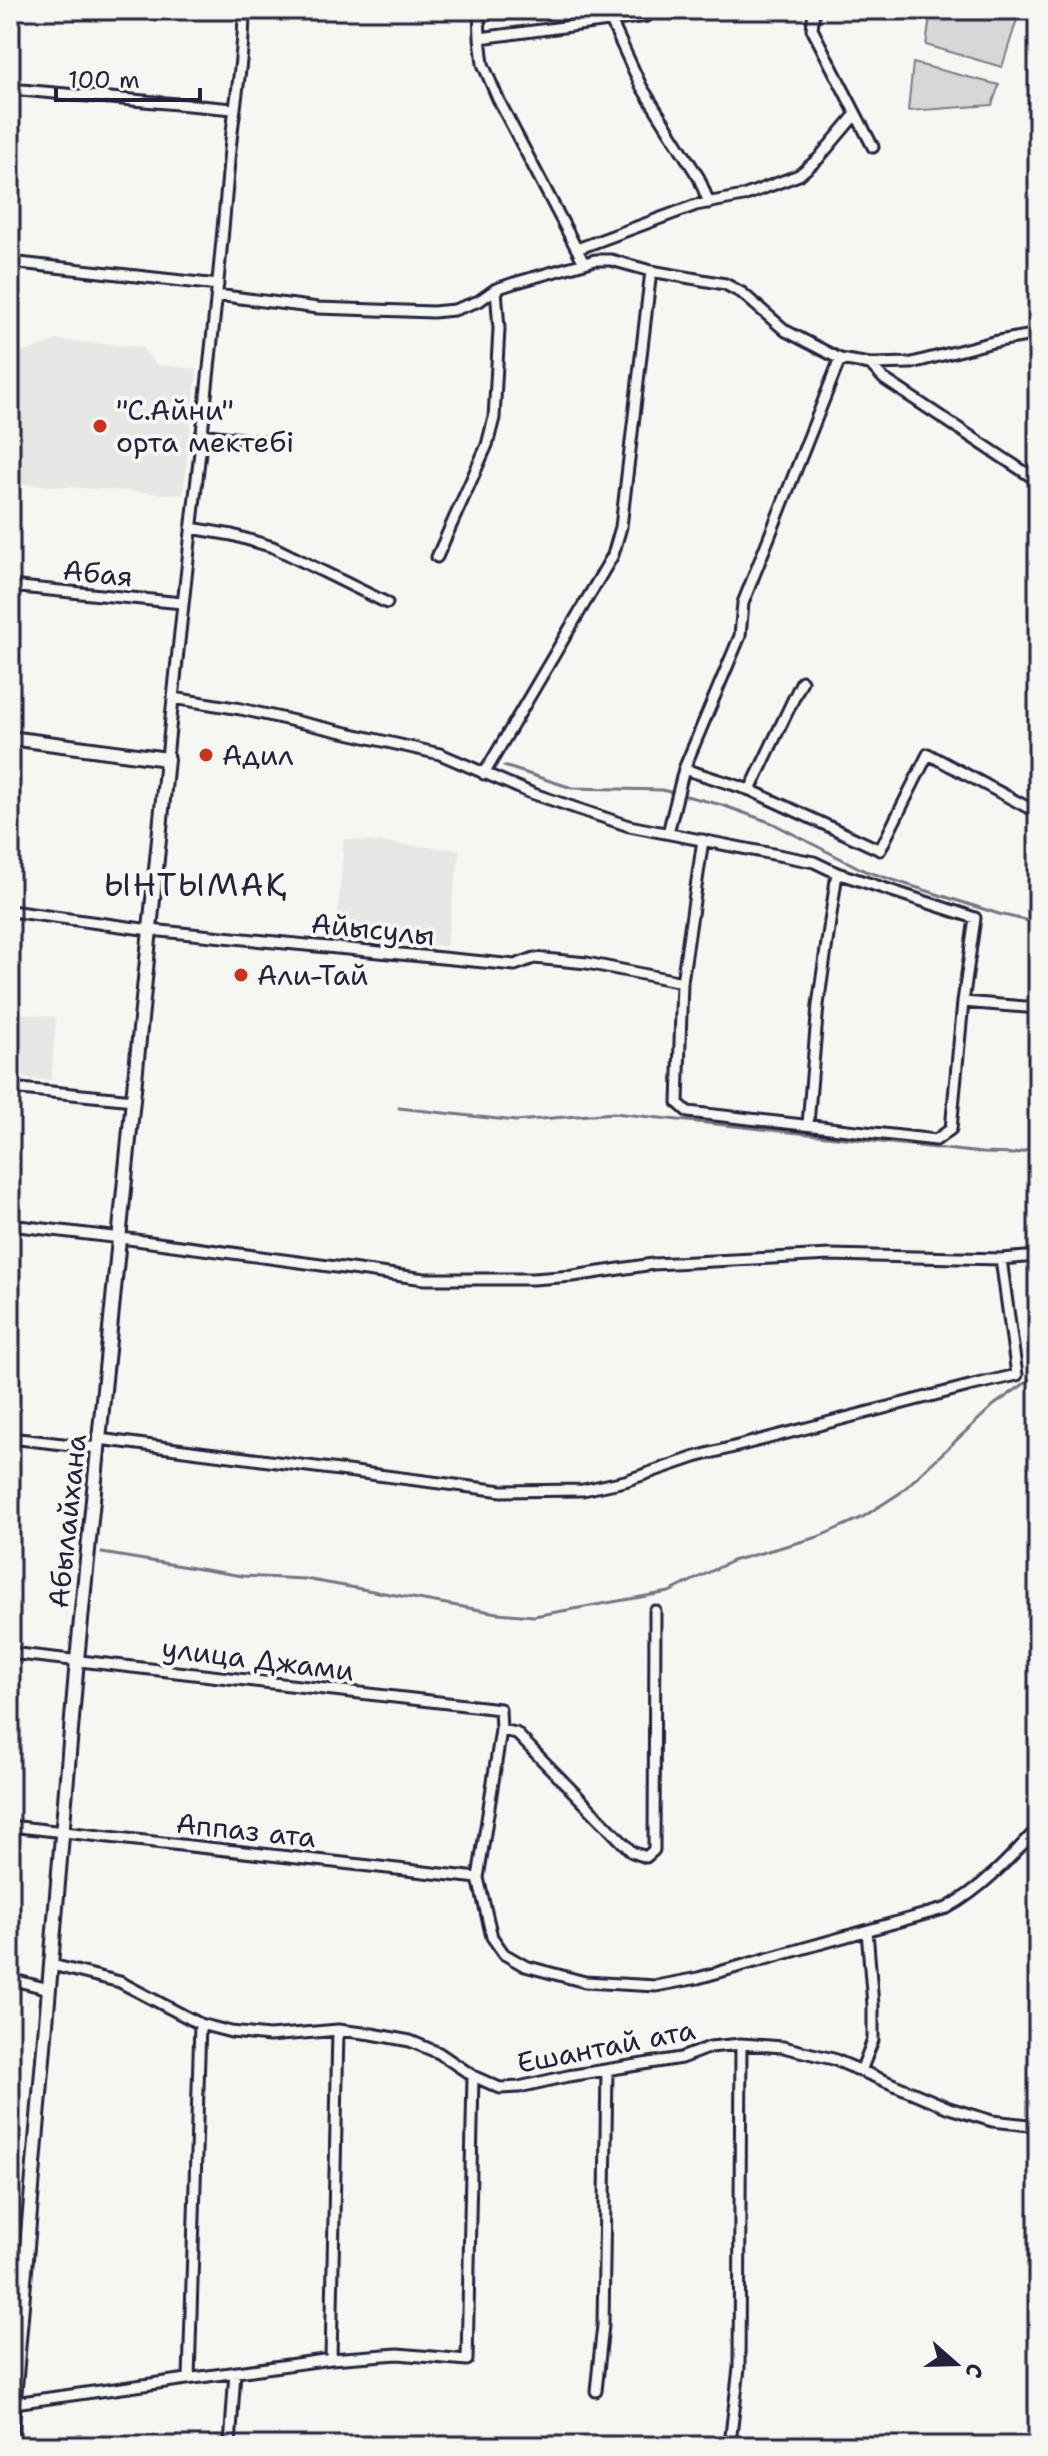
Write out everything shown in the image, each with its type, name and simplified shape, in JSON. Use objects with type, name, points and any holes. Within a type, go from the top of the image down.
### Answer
[{"type":"main road","points":[[10,738],[167,759]]},
{"type":"main road","name":"Абылайхана","points":[[10,2446],[16,2291],[52,1965],[77,1660],[167,759]]},
{"type":"street","points":[[167,759],[233,109],[244,44],[244,10]]},
{"type":"street","points":[[479,10],[483,64],[498,99],[584,263]]},
{"type":"street","points":[[814,10],[812,29],[873,147]]},
{"type":"street","points":[[480,38],[647,16]]},
{"type":"street","points":[[611,21],[641,86],[699,178],[709,203]]},
{"type":"street","points":[[10,89],[233,109]]},
{"type":"street","points":[[577,249],[696,205],[743,196],[799,175],[818,159],[855,115]]},
{"type":"street","points":[[10,262],[217,290],[318,308],[433,312],[454,310],[479,301],[496,289],[584,263],[611,260],[651,271],[725,284],[742,293],[786,331],[840,359],[870,364],[912,363],[1038,334]]},
{"type":"street","points":[[484,774],[613,555],[621,527],[651,271]]},
{"type":"street","points":[[437,557],[487,445],[494,418],[499,329],[496,289]]},
{"type":"street","points":[[668,833],[684,769],[740,636],[743,603],[840,359]]},
{"type":"street","points":[[870,364],[884,379],[1038,481]]},
{"type":"street","points":[[201,434],[264,442]]},
{"type":"street","points":[[191,528],[232,535],[273,547],[387,603]]},
{"type":"street","name":"Абая","points":[[10,586],[182,603]]},
{"type":"street","points":[[750,790],[802,681]]},
{"type":"street","points":[[173,698],[241,709],[440,754],[484,774],[629,826],[668,833],[814,862],[837,873],[975,918],[963,1002],[951,1129],[936,1140],[688,1112],[678,1103],[682,982],[703,840]]},
{"type":"street","points":[[684,769],[750,790],[880,850],[928,754],[1038,810]]},
{"type":"street","points":[[808,1124],[818,1005],[837,873]]},
{"type":"street","name":"Айысулы","points":[[10,911],[150,930],[515,965],[534,958],[573,961],[682,982]]},
{"type":"street","points":[[963,1002],[1038,1008]]},
{"type":"street","points":[[10,1088],[134,1100]]},
{"type":"street","points":[[10,1225],[425,1279],[475,1281],[573,1276],[653,1264],[757,1258],[830,1255],[1001,1259],[1038,1256]]},
{"type":"street","points":[[10,1438],[99,1444],[502,1491],[583,1490],[625,1481],[695,1457],[1017,1375],[1001,1259]]},
{"type":"street","points":[[655,1611],[654,1850],[646,1857],[632,1852],[516,1733],[501,1730],[478,1878],[492,1937],[504,1954],[525,1966],[585,1982],[656,1986],[698,1978],[947,1908],[970,1895],[1038,1828]]},
{"type":"street","name":"улица Джами","points":[[10,1653],[500,1709],[501,1730]]},
{"type":"street","name":"Аппаз ата","points":[[10,1826],[478,1878]]},
{"type":"street","points":[[861,2071],[873,2040],[867,1931]]},
{"type":"street","name":"Ешантай ата","points":[[52,1965],[120,1982],[200,2024],[231,2032],[269,2036],[338,2030],[410,2041],[439,2053],[473,2076],[500,2088],[681,2058],[710,2047],[741,2044],[783,2047],[833,2059],[949,2108],[992,2121],[1038,2126]]},
{"type":"street","points":[[10,1979],[49,1989]]},
{"type":"street","points":[[189,2378],[200,2024]]},
{"type":"street","points":[[331,2359],[338,2030]]},
{"type":"street","points":[[730,2443],[739,2368],[741,2044]]},
{"type":"street","points":[[596,2391],[603,2325],[607,2070]]},
{"type":"street","points":[[14,2403],[331,2359],[398,2354],[467,2360],[473,2076]]},
{"type":"street","points":[[230,2446],[235,2372]]},
{"type":"shaded area","points":[[931,10],[1020,10],[1002,67],[926,45]]},
{"type":"shaded area","points":[[913,63],[999,85],[992,105],[908,111]]},
{"type":"shaded area","name":"\"С.Айни\" орта мектебі","points":[[57,340],[141,347],[157,365],[197,369],[183,495],[10,483],[10,352],[28,351]]},
{"type":"shaded area","points":[[344,839],[460,850],[446,946],[336,936]]},
{"type":"shaded area","points":[[10,1012],[56,1017],[51,1080],[10,1077]]},
{"type":"waterway","points":[[504,766],[572,788],[662,790],[674,793]]},
{"type":"waterway","points":[[682,795],[772,823],[865,871],[999,914],[1038,923]]},
{"type":"waterway","points":[[399,1108],[516,1121],[614,1113],[982,1153],[1014,1154],[1038,1147]]},
{"type":"waterway","points":[[102,1553],[242,1576],[305,1579],[497,1613],[534,1616],[669,1592],[732,1561],[818,1537],[863,1517],[900,1493],[994,1405],[1038,1374]]},
{"type":"place","name":"\"С.Айни\" орта мектебі","points":[[100,426]]},
{"type":"place","name":"Адил","points":[[206,755]]},
{"type":"place","name":"Али-Тай","points":[[241,975]]},
{"type":"district","name":"ЫНТЫМАҚ","points":[[196,885]]}]
